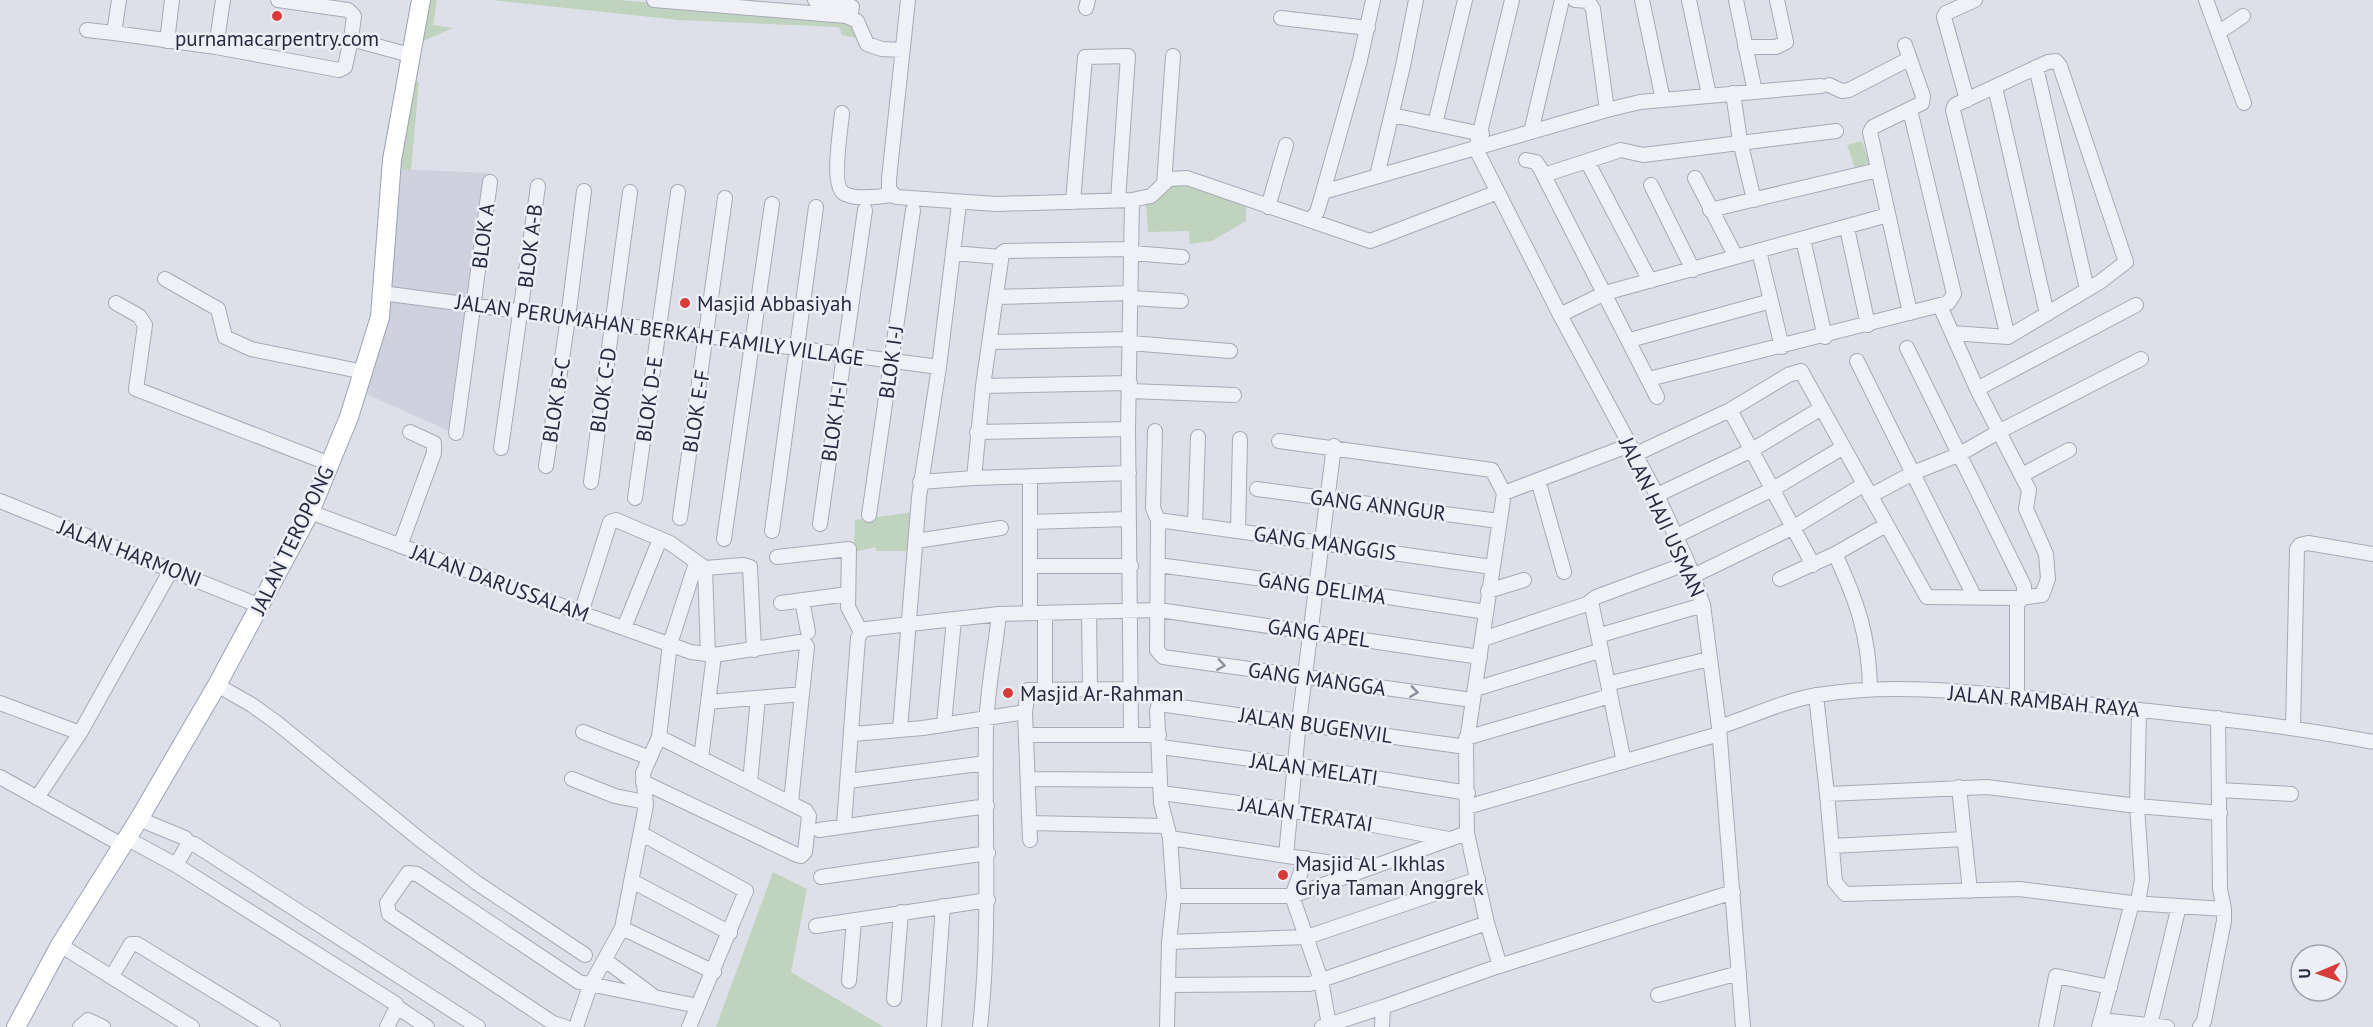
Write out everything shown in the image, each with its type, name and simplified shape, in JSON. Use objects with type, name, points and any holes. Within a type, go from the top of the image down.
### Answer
[{"type":"main road","name":"JALAN TEROPONG","points":[[16,1027],[60,945],[139,819],[217,685],[310,512],[330,464],[364,372],[380,317],[387,204],[410,55],[422,0]]},
{"type":"street","points":[[114,33],[119,0]]},
{"type":"street","points":[[167,41],[172,0]]},
{"type":"street","points":[[216,47],[223,0]]},
{"type":"street","points":[[87,30],[216,47],[343,70],[351,39],[354,16],[352,12],[278,0]]},
{"type":"street","points":[[654,0],[768,4],[850,17],[860,25],[867,44],[882,49],[901,51]]},
{"type":"street","points":[[815,0],[852,7],[850,17]]},
{"type":"street","points":[[891,195],[889,178],[908,0]]},
{"type":"street","points":[[1311,219],[1317,212],[1323,192],[1368,28],[1373,0]]},
{"type":"street","points":[[1377,176],[1416,0]]},
{"type":"street","points":[[1435,124],[1465,0]]},
{"type":"street","points":[[1476,149],[1482,134],[1512,0]]},
{"type":"street","points":[[1531,132],[1562,0]]},
{"type":"street","points":[[1575,0],[1588,1],[1593,9],[1607,110]]},
{"type":"street","points":[[1642,0],[1663,100]]},
{"type":"street","points":[[1689,0],[1709,95]]},
{"type":"street","points":[[1736,0],[1755,92]]},
{"type":"street","points":[[1745,47],[1776,47],[1786,42],[1777,0]]},
{"type":"street","points":[[1967,100],[1944,17],[1946,12],[1975,0]]},
{"type":"street","points":[[2206,0],[2244,103]]},
{"type":"street","points":[[2218,33],[2243,16]]},
{"type":"street","points":[[1281,18],[1368,28]]},
{"type":"street","points":[[351,39],[410,55]]},
{"type":"street","points":[[1905,45],[1923,96],[1922,103],[1910,111],[1873,127],[1870,132],[1910,313]]},
{"type":"street","points":[[1073,202],[1085,57],[1128,56],[1125,200],[1132,251],[1128,429],[1131,733]]},
{"type":"street","points":[[1164,184],[1173,56]]},
{"type":"street","points":[[1323,192],[1607,110],[1663,100],[1825,85],[1842,92],[1909,59]]},
{"type":"street","points":[[1952,333],[2008,337],[2123,267],[2125,257],[2059,63],[2048,62],[1955,105],[1954,115],[2008,337]]},
{"type":"street","points":[[2036,68],[2087,289]]},
{"type":"street","points":[[1995,87],[2047,314]]},
{"type":"street","points":[[1733,93],[1740,141],[1754,200]]},
{"type":"street","points":[[1649,379],[1825,337],[1948,303],[1953,294],[1910,111]]},
{"type":"street","points":[[842,113],[836,180],[840,191],[845,195],[875,198],[891,195],[900,199],[958,204],[1125,200],[1150,196],[1176,177],[1187,178],[1370,241],[1498,192]]},
{"type":"street","points":[[1392,115],[1482,134]]},
{"type":"street","points":[[1544,175],[1621,150],[1643,154],[1836,131]]},
{"type":"street","points":[[1268,207],[1286,145]]},
{"type":"street","name":"JALAN HAJI USMAN","points":[[1476,149],[1560,315],[1657,495],[1703,605],[1719,730],[1743,1027]]},
{"type":"street","points":[[1526,160],[1536,162],[1544,175],[1657,397]]},
{"type":"street","points":[[1587,161],[1650,281]]},
{"type":"street","points":[[1710,210],[1878,170]]},
{"type":"street","points":[[1695,178],[1736,257]]},
{"type":"street","name":"BLOK A","points":[[456,433],[490,182]]},
{"type":"street","points":[[1651,185],[1692,270]]},
{"type":"street","name":"BLOK A-B","points":[[501,448],[538,186]]},
{"type":"street","name":"BLOK B-C","points":[[546,466],[584,191]]},
{"type":"street","name":"BLOK C-D","points":[[591,482],[630,192]]},
{"type":"street","name":"BLOK D-E","points":[[635,498],[678,192]]},
{"type":"street","name":"BLOK E-F","points":[[680,518],[707,336],[724,198]]},
{"type":"street","points":[[724,539],[772,204]]},
{"type":"street","points":[[900,730],[921,482],[939,367],[958,204]]},
{"type":"street","points":[[772,531],[816,207]]},
{"type":"street","name":"BLOK H-I","points":[[820,524],[865,210]]},
{"type":"street","name":"BLOK I-J","points":[[868,515],[913,210]]},
{"type":"street","points":[[1560,315],[1605,293],[1888,215]]},
{"type":"street","points":[[1847,228],[1868,325]]},
{"type":"street","points":[[1803,239],[1825,337]]},
{"type":"street","points":[[953,253],[1132,251],[1182,257]]},
{"type":"street","points":[[1759,251],[1782,347]]},
{"type":"street","points":[[974,478],[977,432],[1003,254]]},
{"type":"street","points":[[165,279],[218,309],[225,337],[236,343],[251,349],[364,372]]},
{"type":"street","name":"JALAN PERUMAHAN BERKAH FAMILY VILLAGE","points":[[382,293],[939,367]]},
{"type":"street","points":[[997,297],[1131,296],[1181,301]]},
{"type":"street","points":[[1630,340],[1771,301]]},
{"type":"street","points":[[116,303],[139,316],[146,325],[136,389],[330,464]]},
{"type":"street","points":[[1977,389],[2136,305]]},
{"type":"street","points":[[1504,493],[1633,449],[1730,410],[1788,375],[1801,371],[1820,409],[1927,597],[2021,598],[2042,595],[2048,579],[2044,548],[2026,509],[2029,490],[1977,389],[1940,306]]},
{"type":"street","points":[[990,342],[1130,341],[1230,351]]},
{"type":"street","points":[[1907,348],[2024,586],[2017,605],[2017,697]]},
{"type":"street","points":[[1624,762],[1589,605],[1591,599],[1690,570],[1794,527],[1866,491],[1958,455],[2141,359]]},
{"type":"street","points":[[1857,361],[1974,596]]},
{"type":"street","points":[[983,386],[1130,387],[1234,395]]},
{"type":"street","points":[[1657,495],[1752,450],[1820,409]]},
{"type":"street","points":[[1730,410],[1813,565]]},
{"type":"street","points":[[977,432],[1128,429]]},
{"type":"street","points":[[400,546],[434,453],[434,443],[410,432]]},
{"type":"street","points":[[1155,432],[1153,508],[1158,520],[1159,610]]},
{"type":"street","points":[[1195,524],[1198,437]]},
{"type":"street","points":[[1238,530],[1240,439]]},
{"type":"street","points":[[1279,441],[1334,446],[1492,470],[1504,493],[1466,742],[1467,833],[1487,923],[1500,966]]},
{"type":"street","points":[[1286,855],[1309,632],[1334,446]]},
{"type":"street","points":[[1676,536],[1773,489],[1842,448]]},
{"type":"street","points":[[2022,475],[2069,450]]},
{"type":"street","points":[[921,482],[1129,473]]},
{"type":"street","points":[[1030,476],[1030,613]]},
{"type":"street","points":[[1538,480],[1564,572]]},
{"type":"street","name":"GANG ANNGUR","points":[[1257,489],[1499,521]]},
{"type":"street","name":"JALAN HARMONI","points":[[0,501],[260,606]]},
{"type":"street","name":"JALAN DARUSSALAM","points":[[310,512],[691,652],[711,655],[800,642],[807,647],[802,694]]},
{"type":"street","points":[[1030,522],[1128,519]]},
{"type":"street","points":[[581,613],[612,520],[676,547],[701,566],[743,565],[750,567],[754,650]]},
{"type":"street","name":"GANG MANGGIS","points":[[1158,520],[1321,541],[1492,567]]},
{"type":"street","points":[[1780,579],[1835,554],[1886,525]]},
{"type":"street","points":[[916,541],[1001,528]]},
{"type":"street","points":[[624,628],[660,539]]},
{"type":"street","points":[[2294,727],[2297,549],[2300,545],[2308,543],[2373,554]]},
{"type":"street","points":[[777,557],[849,549],[848,607],[861,632],[858,638],[853,734],[844,825]]},
{"type":"street","points":[[1835,554],[1857,601],[1869,661],[1870,688]]},
{"type":"street","name":"GANG DELIMA","points":[[1158,565],[1486,612]]},
{"type":"street","points":[[576,1027],[590,986],[622,928],[642,834],[645,802],[643,772],[659,737],[670,644],[701,566]]},
{"type":"street","points":[[701,566],[711,655],[701,758]]},
{"type":"street","points":[[1030,566],[1131,566]]},
{"type":"street","points":[[37,798],[80,733],[171,570]]},
{"type":"street","points":[[1488,591],[1524,580]]},
{"type":"street","points":[[781,603],[848,594]]},
{"type":"street","points":[[802,600],[808,632]]},
{"type":"street","points":[[1483,639],[1589,605]]},
{"type":"street","points":[[1604,634],[1703,605]]},
{"type":"street","name":"GANG APEL","points":[[861,632],[999,615],[1159,610],[1480,657]]},
{"type":"street","name":"GANG MANGGA","points":[[1159,610],[1157,650],[1163,657],[1305,677],[1474,694]]},
{"type":"street","points":[[1089,612],[1090,688]]},
{"type":"street","points":[[1045,613],[1045,688]]},
{"type":"street","points":[[980,1027],[987,966],[986,763],[999,615]]},
{"type":"street","points":[[944,723],[954,620]]},
{"type":"street","points":[[1474,694],[1599,651]]},
{"type":"street","points":[[1615,682],[1709,659]]},
{"type":"street","points":[[217,685],[252,705],[277,723],[477,883],[585,955]]},
{"type":"street","points":[[1030,840],[1028,735],[1025,712],[1028,690],[1045,688],[1131,689]]},
{"type":"street","name":"JALAN RAMBAH RAYA","points":[[1467,800],[1624,762],[1816,695],[1870,688],[2017,697],[2218,718],[2294,727],[2373,742]]},
{"type":"street","points":[[708,702],[802,694],[791,802]]},
{"type":"street","points":[[1816,695],[1835,882],[1845,894],[2019,889],[2135,903],[2224,909]]},
{"type":"street","points":[[1466,742],[1610,696]]},
{"type":"street","points":[[750,782],[758,698]]},
{"type":"street","points":[[0,703],[80,733]]},
{"type":"street","name":"JALAN BUGENVIL","points":[[1160,741],[1157,711],[1159,704],[1165,703],[1466,742]]},
{"type":"street","points":[[2139,710],[2137,806],[2142,879],[2100,1024],[2168,1027]]},
{"type":"street","points":[[853,734],[900,730],[1025,712]]},
{"type":"street","points":[[2200,1027],[2204,1021],[2224,921],[2220,889],[2218,718]]},
{"type":"street","points":[[583,732],[650,758]]},
{"type":"street","name":"JALAN MELATI","points":[[1028,735],[1131,733],[1160,741],[1295,765],[1467,800]]},
{"type":"street","points":[[643,782],[801,856],[805,852],[808,816],[806,811],[659,737]]},
{"type":"street","points":[[1160,741],[1161,786],[1173,896],[1169,942],[1167,1027]]},
{"type":"street","points":[[848,781],[986,763]]},
{"type":"street","points":[[0,777],[37,798],[176,865],[396,1004],[397,1007],[427,1027]]},
{"type":"street","points":[[572,779],[615,796],[645,802]]},
{"type":"street","name":"JALAN TERATAI","points":[[1029,779],[1161,786],[1450,839]]},
{"type":"street","points":[[1827,794],[1959,787],[2018,790],[2137,806],[2220,813]]},
{"type":"street","points":[[1959,787],[1970,891]]},
{"type":"street","points":[[2219,790],[2291,794]]},
{"type":"street","points":[[819,830],[987,806]]},
{"type":"street","points":[[139,819],[185,838],[190,844],[478,1027]]},
{"type":"street","points":[[1030,823],[1167,832],[1367,868]]},
{"type":"street","points":[[1173,896],[1292,896],[1467,833]]},
{"type":"street","points":[[642,834],[746,890],[714,972],[689,1027]]},
{"type":"street","points":[[1832,846],[1964,839]]},
{"type":"street","points":[[176,865],[190,844]]},
{"type":"street","points":[[821,877],[988,853]]},
{"type":"street","points":[[1306,858],[1292,896],[1321,980],[1330,1026],[1500,966],[1733,892]]},
{"type":"street","points":[[565,1027],[553,1023],[389,914],[387,903],[408,873],[417,874],[573,978],[590,986],[698,1006]]},
{"type":"street","points":[[1169,942],[1307,938],[1478,879]]},
{"type":"street","points":[[632,881],[730,933]]},
{"type":"street","points":[[816,926],[988,900]]},
{"type":"street","points":[[934,1027],[943,906]]},
{"type":"street","points":[[2150,1025],[2179,906]]},
{"type":"street","points":[[894,999],[901,912]]},
{"type":"street","points":[[849,981],[854,920]]},
{"type":"street","points":[[1168,985],[1295,986],[1321,980],[1487,923]]},
{"type":"street","points":[[622,928],[714,972]]},
{"type":"street","points":[[112,976],[131,944],[137,944],[273,1027]]},
{"type":"street","points":[[60,945],[192,1027]]},
{"type":"street","points":[[604,960],[656,998]]},
{"type":"street","points":[[1658,996],[1739,973]]},
{"type":"street","points":[[2046,1027],[2056,976],[2110,987]]},
{"type":"street","points":[[387,1027],[397,1007]]},
{"type":"street","points":[[1382,1027],[1383,1007]]},
{"type":"street","points":[[80,1027],[88,1020],[103,1027]]},
{"type":"shaded area","points":[[398,169],[489,173],[451,432],[364,393]]},
{"type":"green space","points":[[428,0],[437,0],[433,25],[453,28],[421,42]]},
{"type":"green space","points":[[491,0],[619,0],[847,20],[855,27],[857,38],[842,35],[839,27],[679,20]]},
{"type":"green space","points":[[413,80],[419,82],[411,170],[398,169]]},
{"type":"green space","points":[[1862,141],[1869,163],[1855,168],[1847,145]]},
{"type":"green space","points":[[1175,180],[1246,204],[1246,221],[1212,241],[1190,244],[1189,231],[1148,232],[1146,205],[1137,205]]},
{"type":"green space","points":[[914,512],[909,551],[876,551],[876,547],[854,552],[855,520]]},
{"type":"green space","points":[[773,872],[807,889],[791,972],[884,1027],[716,1027]]},
{"type":"place","name":"purnamacarpentry.com","points":[[277,16]]},
{"type":"place","name":"Masjid Abbasiyah","points":[[685,303]]},
{"type":"place","name":"Masjid Ar-Rahman","points":[[1008,693]]},
{"type":"place","name":"Masjid Al - Ikhlas Griya Taman Anggrek","points":[[1283,875]]}]
